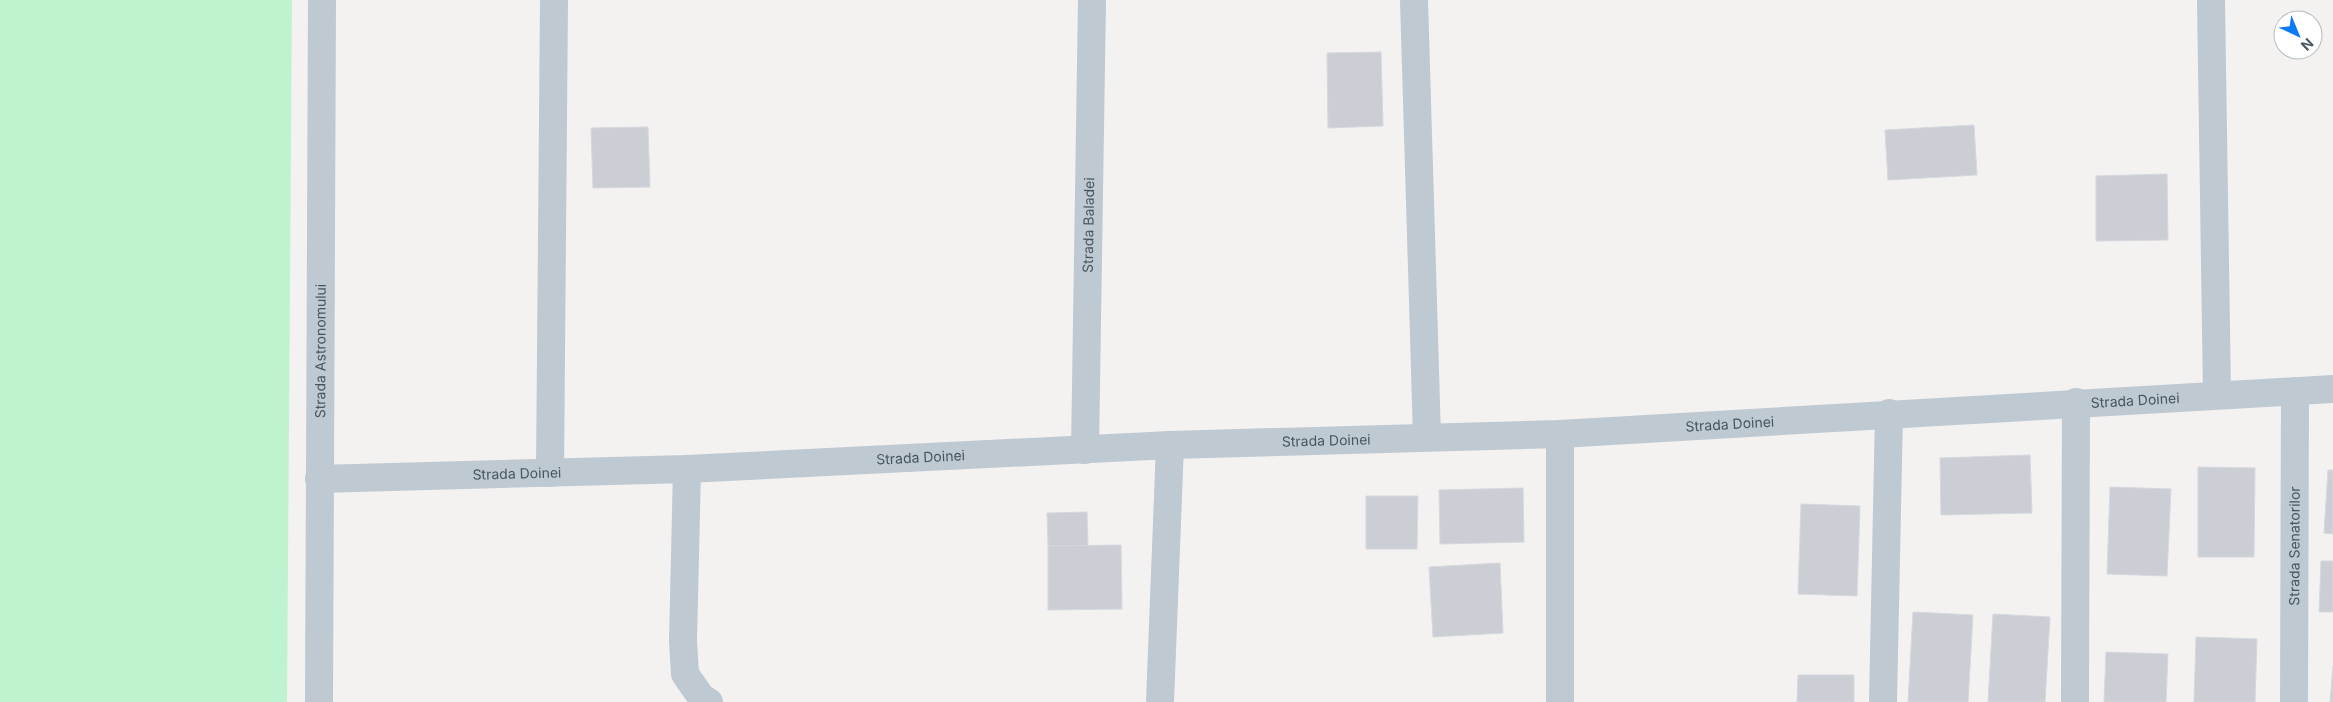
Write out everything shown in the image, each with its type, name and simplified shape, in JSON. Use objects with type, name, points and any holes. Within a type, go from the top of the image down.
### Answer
[{"type":"street","name":"Strada Astronomului","points":[[319,702],[322,0]]},
{"type":"street","points":[[550,473],[554,0]]},
{"type":"street","name":"Strada Baladei","points":[[1085,450],[1092,0]]},
{"type":"street","points":[[1414,0],[1427,437]]},
{"type":"street","points":[[2211,0],[2217,394]]},
{"type":"street","name":"Strada Doinei","points":[[319,479],[688,470],[1170,445],[1560,434],[2333,388]]},
{"type":"street","name":"Strada Senatorilor","points":[[2294,702],[2295,391]]},
{"type":"street","points":[[2075,702],[2076,402]]},
{"type":"street","points":[[1883,702],[1890,413]]},
{"type":"street","points":[[1560,434],[1560,702]]},
{"type":"street","points":[[1160,702],[1170,445]]},
{"type":"street","points":[[688,470],[683,641],[684,666],[685,674],[701,696],[709,702]]},
{"type":"green space","points":[[0,0],[292,0],[287,702],[0,702]]},
{"type":"building","points":[[1381,52],[1383,126],[1328,128],[1327,53]]},
{"type":"building","points":[[1974,125],[1977,175],[1888,180],[1885,130]]},
{"type":"building","points":[[648,127],[650,187],[593,188],[591,128]]},
{"type":"building","points":[[2167,174],[2168,240],[2096,241],[2096,176]]},
{"type":"building","points":[[2030,455],[2032,513],[1941,515],[1940,458]]},
{"type":"building","points":[[2198,467],[2255,468],[2254,557],[2198,557]]},
{"type":"building","points":[[2328,470],[2333,470],[2333,534],[2324,533]]},
{"type":"building","points":[[2110,487],[2171,489],[2167,576],[2107,574]]},
{"type":"building","points":[[1523,488],[1524,542],[1440,544],[1439,490]]},
{"type":"building","points":[[1366,496],[1418,496],[1417,549],[1366,549]]},
{"type":"building","points":[[1801,504],[1860,506],[1857,596],[1798,594]]},
{"type":"building","points":[[1087,512],[1088,546],[1048,546],[1047,513]]},
{"type":"building","points":[[1121,545],[1122,609],[1048,610],[1048,546]]},
{"type":"building","points":[[2321,561],[2333,561],[2333,612],[2319,612]]},
{"type":"building","points":[[1500,563],[1503,633],[1433,637],[1429,567]]},
{"type":"building","points":[[1913,612],[1973,615],[1968,702],[1908,702]]},
{"type":"building","points":[[1993,614],[2050,617],[2045,702],[1988,702]]},
{"type":"building","points":[[2196,637],[2257,639],[2255,702],[2194,702]]},
{"type":"building","points":[[2106,652],[2168,654],[2166,702],[2104,702]]},
{"type":"building","points":[[2333,666],[2333,702],[2330,702]]},
{"type":"building","points":[[1798,675],[1854,675],[1854,702],[1797,702]]}]
